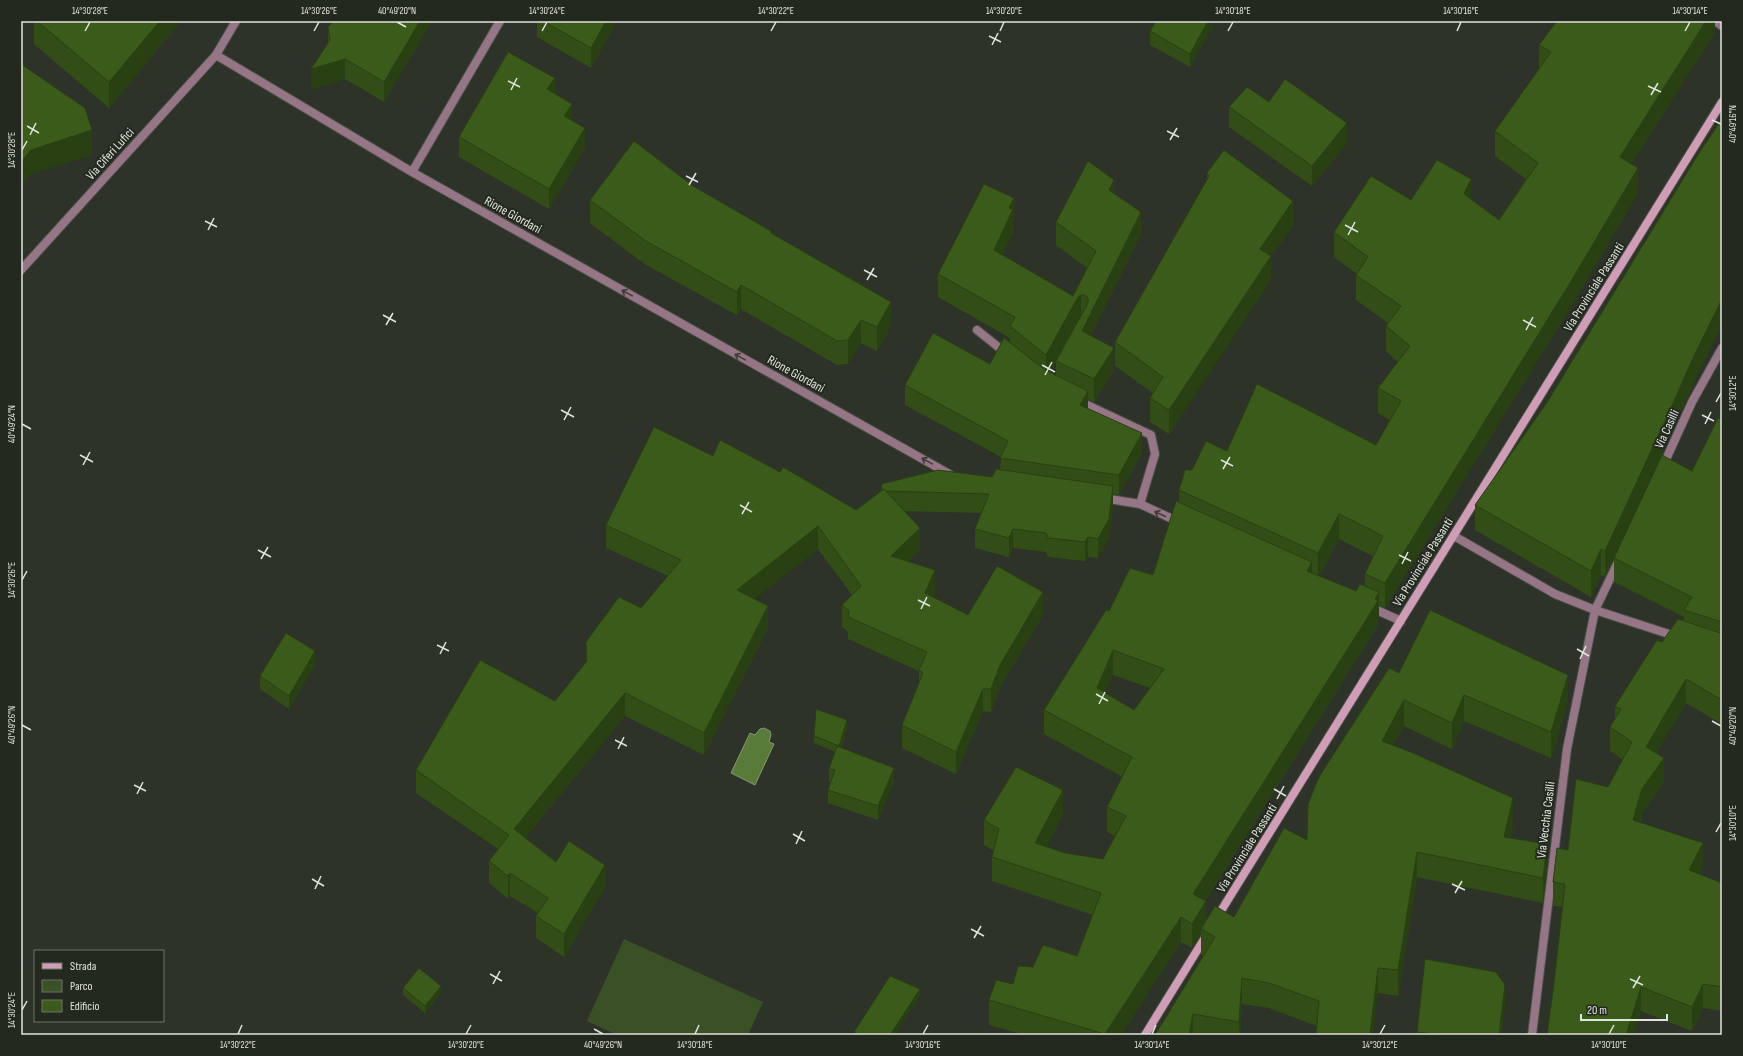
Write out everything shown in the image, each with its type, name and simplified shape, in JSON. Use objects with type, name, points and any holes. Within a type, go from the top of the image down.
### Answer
[{"type":"main road","name":"Via Provinciale Passanti","points":[[1145,1035],[1722,102]]},
{"type":"street","name":"Via Ciferi Lufici","points":[[21,270],[216,55],[236,21]]},
{"type":"street","points":[[412,172],[500,21]]},
{"type":"street","points":[[1716,21],[1722,26]]},
{"type":"street","name":"Rione Giordani","points":[[216,55],[412,172],[952,476],[960,477]]},
{"type":"street","points":[[977,330],[1012,358]]},
{"type":"street","name":"Via Casilli","points":[[1659,474],[1692,402],[1722,348]]},
{"type":"street","points":[[1069,396],[1151,435],[1155,454],[1140,504]]},
{"type":"street","points":[[1093,497],[1140,504],[1186,525]]},
{"type":"street","points":[[1454,536],[1555,594],[1595,610],[1685,640]]},
{"type":"street","points":[[1595,610],[1622,553]]},
{"type":"street","points":[[1365,605],[1401,621]]},
{"type":"street","name":"Via Vecchia Casilli","points":[[1532,1035],[1567,749],[1595,610]]},
{"type":"green space","points":[[624,939],[763,1002],[748,1035],[617,1035],[587,1021]]},
{"type":"shaded area","points":[[764,728],[770,731],[771,735],[769,742],[774,744],[755,785],[731,773],[750,733],[755,735],[760,729]]},
{"type":"building","points":[[37,21],[160,21],[109,82]]},
{"type":"building","points":[[334,21],[420,21],[384,82],[345,59],[311,69],[330,40],[328,27]]},
{"type":"building","points":[[543,21],[606,21],[591,48]]},
{"type":"building","points":[[1156,21],[1208,21],[1190,54],[1150,31]]},
{"type":"building","points":[[1557,21],[1706,21],[1620,157],[1638,168],[1570,283],[1385,583],[1365,574],[1383,536],[1339,514],[1318,553],[1179,490],[1185,470],[1192,470],[1206,441],[1227,451],[1257,384],[1376,445],[1401,401],[1378,388],[1410,346],[1386,326],[1401,306],[1356,275],[1368,257],[1334,232],[1371,176],[1411,200],[1437,160],[1471,179],[1464,194],[1499,220],[1538,163],[1495,131],[1551,52],[1539,45]]},
{"type":"building","points":[[508,52],[555,78],[547,89],[572,104],[564,116],[585,128],[549,189],[459,137]]},
{"type":"building","points":[[21,64],[85,108],[92,130],[31,150],[21,162]]},
{"type":"building","points":[[1285,79],[1347,123],[1312,166],[1229,107],[1247,87],[1269,102]]},
{"type":"building","points":[[1722,119],[1722,299],[1693,358],[1605,551],[1601,549],[1591,571],[1475,505],[1546,404],[1699,153]]},
{"type":"building","points":[[634,141],[693,186],[891,302],[877,327],[861,320],[848,340],[837,341],[741,285],[737,292],[646,241],[590,200]]},
{"type":"building","points":[[1224,150],[1293,201],[1260,249],[1271,256],[1169,410],[1150,398],[1163,377],[1115,342],[1209,176],[1207,173]]},
{"type":"building","points":[[1088,161],[1114,180],[1109,190],[1141,212],[1082,331],[1114,348],[1094,379],[1056,361],[1088,303],[1088,298],[1085,295],[1078,297],[1046,355],[1010,326],[1015,317],[938,274],[984,184],[1014,198],[1009,208],[1013,209],[994,250],[1073,296],[1096,251],[1056,222]]},
{"type":"building","points":[[933,333],[990,364],[1004,338],[1045,370],[1088,391],[1080,405],[1142,433],[1119,475],[1000,458],[1008,441],[905,385]]},
{"type":"building","points":[[1718,418],[1722,420],[1722,622],[1684,610],[1692,597],[1614,558],[1662,455],[1692,471]]},
{"type":"building","points":[[654,427],[713,456],[720,440],[780,472],[783,467],[856,510],[884,489],[920,528],[891,556],[935,570],[925,593],[968,615],[997,566],[1043,592],[1000,665],[991,689],[983,689],[956,752],[902,725],[923,673],[919,670],[927,652],[848,617],[849,611],[842,605],[861,586],[818,526],[737,590],[768,606],[704,733],[625,693],[514,829],[556,862],[569,841],[605,865],[564,934],[536,916],[548,898],[510,873],[508,876],[489,861],[509,835],[416,770],[480,660],[555,701],[587,661],[586,642],[619,597],[641,608],[681,560],[606,525]]},
{"type":"building","points":[[996,469],[1113,486],[1109,519],[1098,539],[1088,537],[1085,542],[1048,538],[1046,533],[1013,529],[1009,538],[975,529],[989,494],[886,491],[884,489],[882,491],[881,484],[938,470],[992,477]]},
{"type":"building","points":[[1176,501],[1312,562],[1307,571],[1356,591],[1360,584],[1379,592],[1375,599],[1378,601],[1193,894],[1206,901],[1192,924],[1181,917],[1105,1034],[989,1000],[996,980],[1013,984],[1018,966],[1033,967],[1043,945],[1077,956],[1101,893],[992,857],[999,829],[984,820],[1016,767],[1063,790],[1035,843],[1065,853],[1103,859],[1126,816],[1107,807],[1132,757],[1044,710],[1106,610],[1109,611],[1130,568],[1153,575]],"holes":[[[1113,650],[1164,669],[1134,710],[1097,688]]]},
{"type":"building","points":[[1430,610],[1568,675],[1551,732],[1464,695],[1452,723],[1404,700],[1382,741],[1413,753],[1513,798],[1504,837],[1547,844],[1543,878],[1417,852],[1398,970],[1378,968],[1370,1035],[1316,1035],[1319,1001],[1269,983],[1242,978],[1239,1022],[1193,1014],[1189,1035],[1155,1035],[1215,937],[1201,929],[1215,906],[1234,917],[1284,828],[1307,840],[1308,804],[1319,777],[1389,668],[1399,673]]},
{"type":"building","points":[[1678,619],[1722,633],[1722,700],[1686,679],[1646,747],[1664,758],[1642,789],[1633,820],[1703,843],[1689,870],[1722,883],[1722,987],[1703,984],[1692,1007],[1641,987],[1626,1035],[1547,1035],[1565,884],[1553,882],[1557,848],[1568,850],[1576,779],[1608,787],[1632,742],[1610,727],[1621,709],[1615,706],[1657,640],[1662,642]]},
{"type":"building","points":[[286,633],[315,651],[289,696],[260,676]]},
{"type":"building","points":[[816,709],[847,720],[839,746],[814,736]]},
{"type":"building","points":[[837,746],[894,768],[878,806],[828,790],[835,770],[829,769]]},
{"type":"building","points":[[1425,959],[1496,972],[1505,985],[1499,1035],[1440,1035],[1417,1032]]},
{"type":"building","points":[[419,968],[441,986],[425,1006],[403,988]]},
{"type":"building","points":[[890,976],[920,989],[890,1035],[858,1035],[854,1032]]}]
